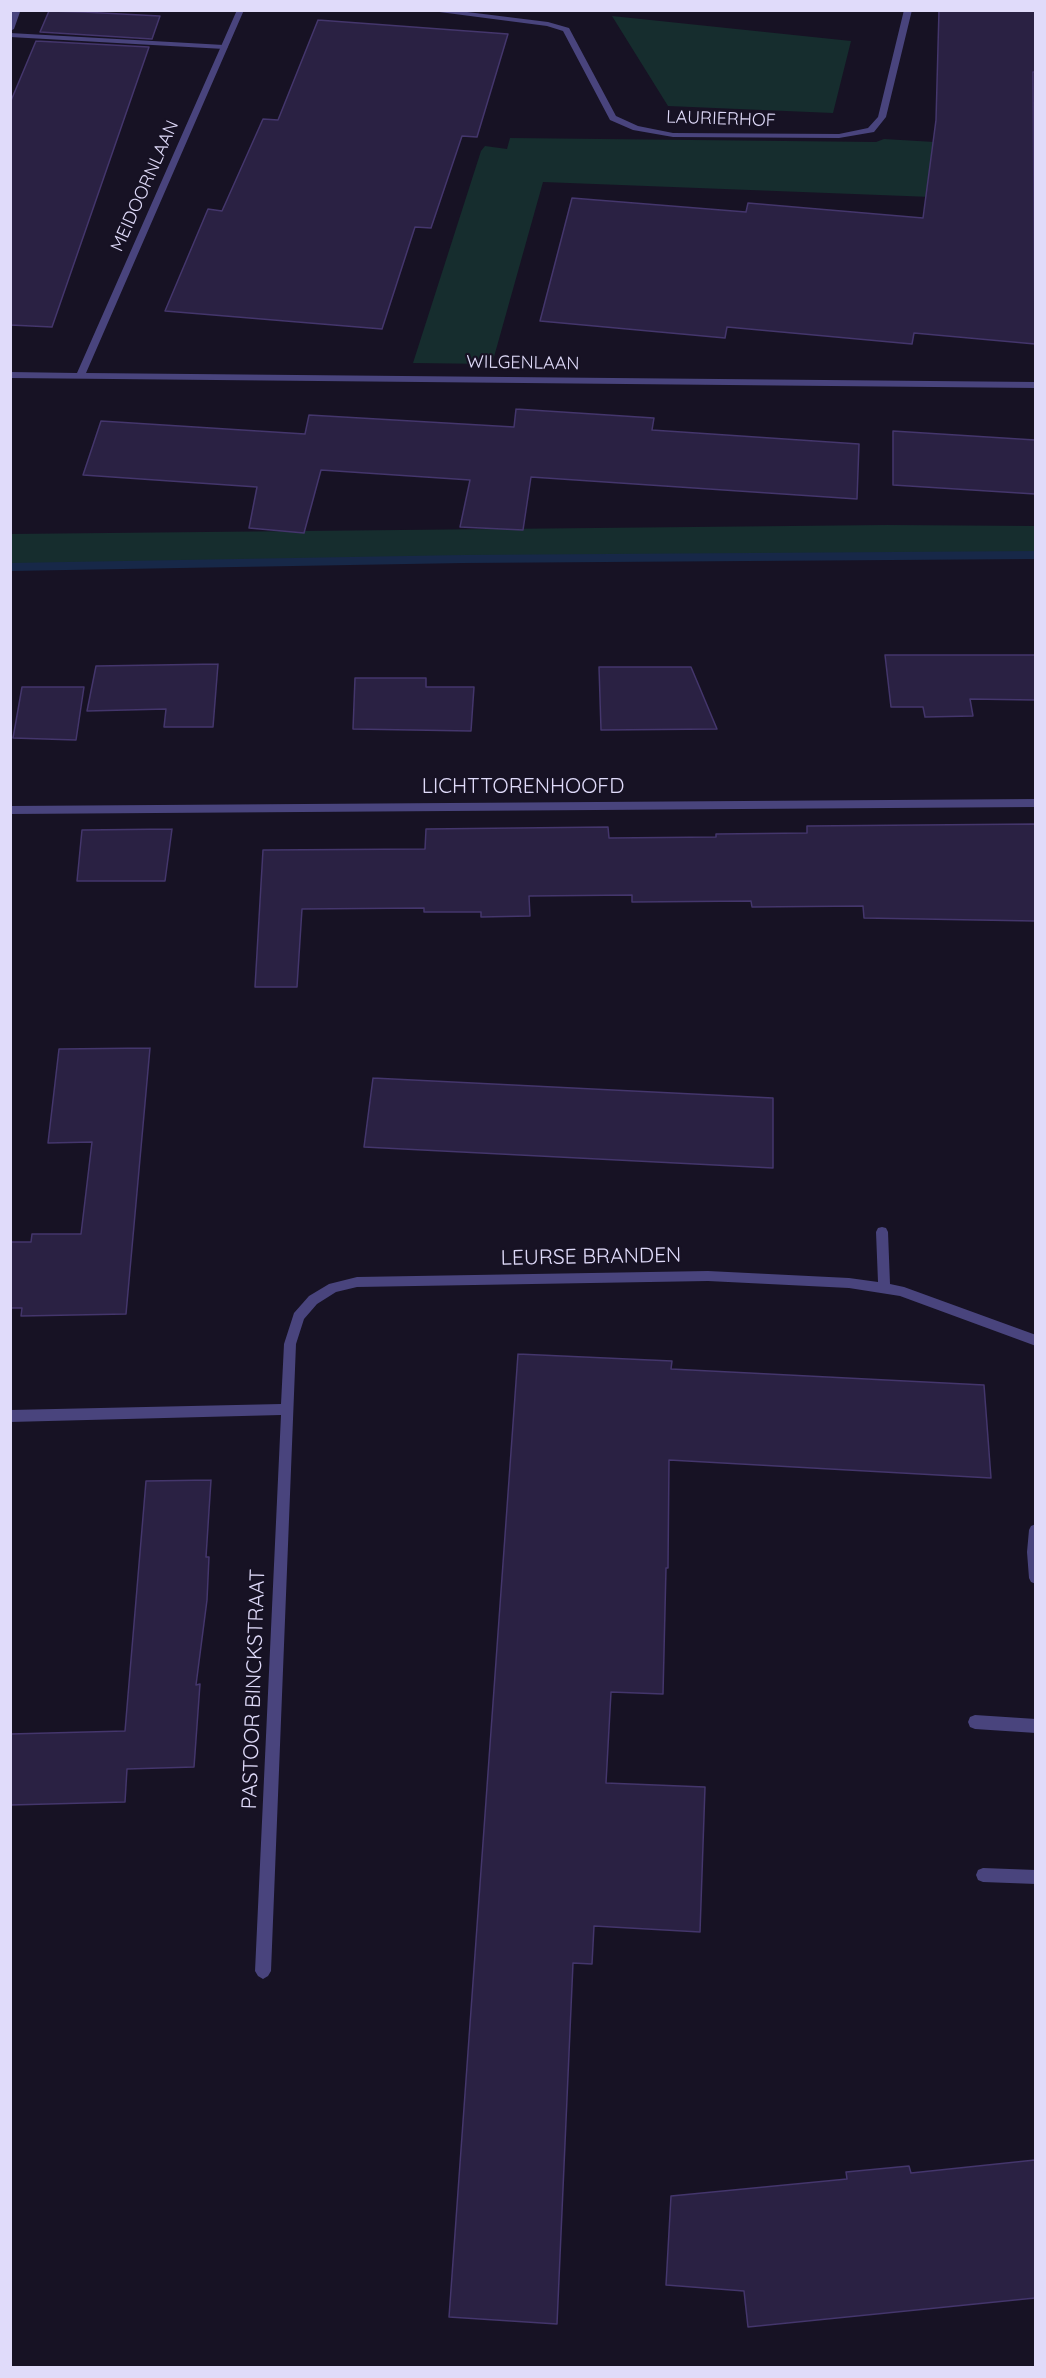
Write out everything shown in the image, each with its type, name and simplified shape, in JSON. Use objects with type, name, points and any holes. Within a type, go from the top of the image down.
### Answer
[{"type":"street","name":"MEIDOORNLAAN","points":[[81,375],[241,10]]},
{"type":"street","name":"LAURIERHOF","points":[[427,10],[548,24],[566,30],[613,118],[636,128],[673,135],[839,136],[871,130],[882,117],[908,10]]},
{"type":"street","points":[[10,28],[16,12]]},
{"type":"street","points":[[10,35],[224,47]]},
{"type":"street","name":"WILGENLAAN","points":[[10,375],[1035,385]]},
{"type":"street","name":"LICHTTORENHOOFD","points":[[10,810],[1035,803]]},
{"type":"street","points":[[882,1232],[884,1287]]},
{"type":"street","name":"LEURSE BRANDEN","points":[[306,1307],[333,1288],[357,1282],[708,1276],[849,1282],[884,1287],[914,1296],[1035,1341]]},
{"type":"street","name":"PASTOOR BINCKSTRAAT","points":[[263,1971],[286,1409],[293,1329],[306,1307]]},
{"type":"street","points":[[10,1416],[286,1409]]},
{"type":"street","points":[[1035,1530],[1035,1578]]},
{"type":"street","points":[[975,1722],[1035,1726]]},
{"type":"street","points":[[983,1875],[1035,1877]]},
{"type":"green space","points":[[612,16],[851,41],[833,113],[668,106]]},
{"type":"green space","points":[[510,138],[876,142],[884,139],[1035,148],[1035,201],[543,182],[492,364],[413,363],[481,151],[485,146],[507,149]]},
{"type":"green space","points":[[887,525],[1035,526],[1036,558],[728,558],[11,565],[10,534]]},
{"type":"building","points":[[939,10],[1035,10],[1035,72],[1033,72],[1035,344],[914,333],[912,344],[727,327],[725,338],[540,321],[572,198],[746,212],[748,203],[923,218],[936,120]]},
{"type":"building","points":[[49,11],[160,16],[152,39],[40,32]]},
{"type":"building","points":[[318,20],[508,34],[477,137],[462,136],[431,228],[415,227],[382,329],[165,311],[208,209],[222,211],[263,119],[278,120]]},
{"type":"building","points":[[36,41],[149,47],[52,327],[10,325],[10,103]]},
{"type":"building","points":[[516,409],[654,418],[652,430],[859,444],[857,499],[531,477],[523,530],[460,527],[470,480],[321,470],[304,533],[249,528],[257,487],[83,475],[101,421],[305,434],[309,415],[514,427]]},
{"type":"building","points":[[893,431],[1035,440],[1035,494],[893,485]]},
{"type":"building","points":[[885,655],[1035,655],[1035,700],[970,699],[973,716],[925,717],[923,707],[891,707]]},
{"type":"building","points":[[218,664],[213,727],[164,727],[166,709],[87,711],[96,666]]},
{"type":"building","points":[[599,667],[691,667],[717,729],[601,730]]},
{"type":"building","points":[[355,678],[426,678],[426,687],[474,687],[471,731],[353,729]]},
{"type":"building","points":[[22,687],[84,687],[76,740],[13,738]]},
{"type":"building","points":[[1035,824],[1035,921],[864,918],[863,906],[752,907],[751,901],[632,902],[632,895],[529,896],[530,916],[481,917],[481,912],[424,912],[424,908],[302,909],[297,987],[255,987],[263,850],[425,849],[426,829],[608,827],[609,838],[807,833],[807,826]]},
{"type":"building","points":[[172,829],[165,881],[77,881],[82,830]]},
{"type":"building","points":[[150,1048],[126,1314],[21,1316],[22,1308],[10,1308],[10,1242],[31,1242],[32,1234],[81,1234],[92,1142],[48,1143],[59,1049]]},
{"type":"building","points":[[373,1078],[773,1098],[773,1168],[364,1147]]},
{"type":"building","points":[[518,1354],[672,1361],[671,1369],[984,1385],[991,1478],[669,1460],[663,1694],[611,1692],[606,1783],[705,1787],[700,1932],[594,1926],[592,1964],[573,1963],[557,2324],[449,2317]]},
{"type":"building","points":[[211,1480],[206,1557],[209,1557],[207,1600],[196,1685],[200,1684],[194,1767],[127,1769],[125,1802],[10,1805],[10,1734],[125,1731],[146,1481]]},
{"type":"building","points":[[1035,2160],[1035,2298],[748,2327],[744,2291],[666,2285],[671,2196],[847,2179],[846,2172],[909,2166],[911,2173]]},
{"type":"waterway","points":[[10,567],[464,559],[1036,555]]}]
